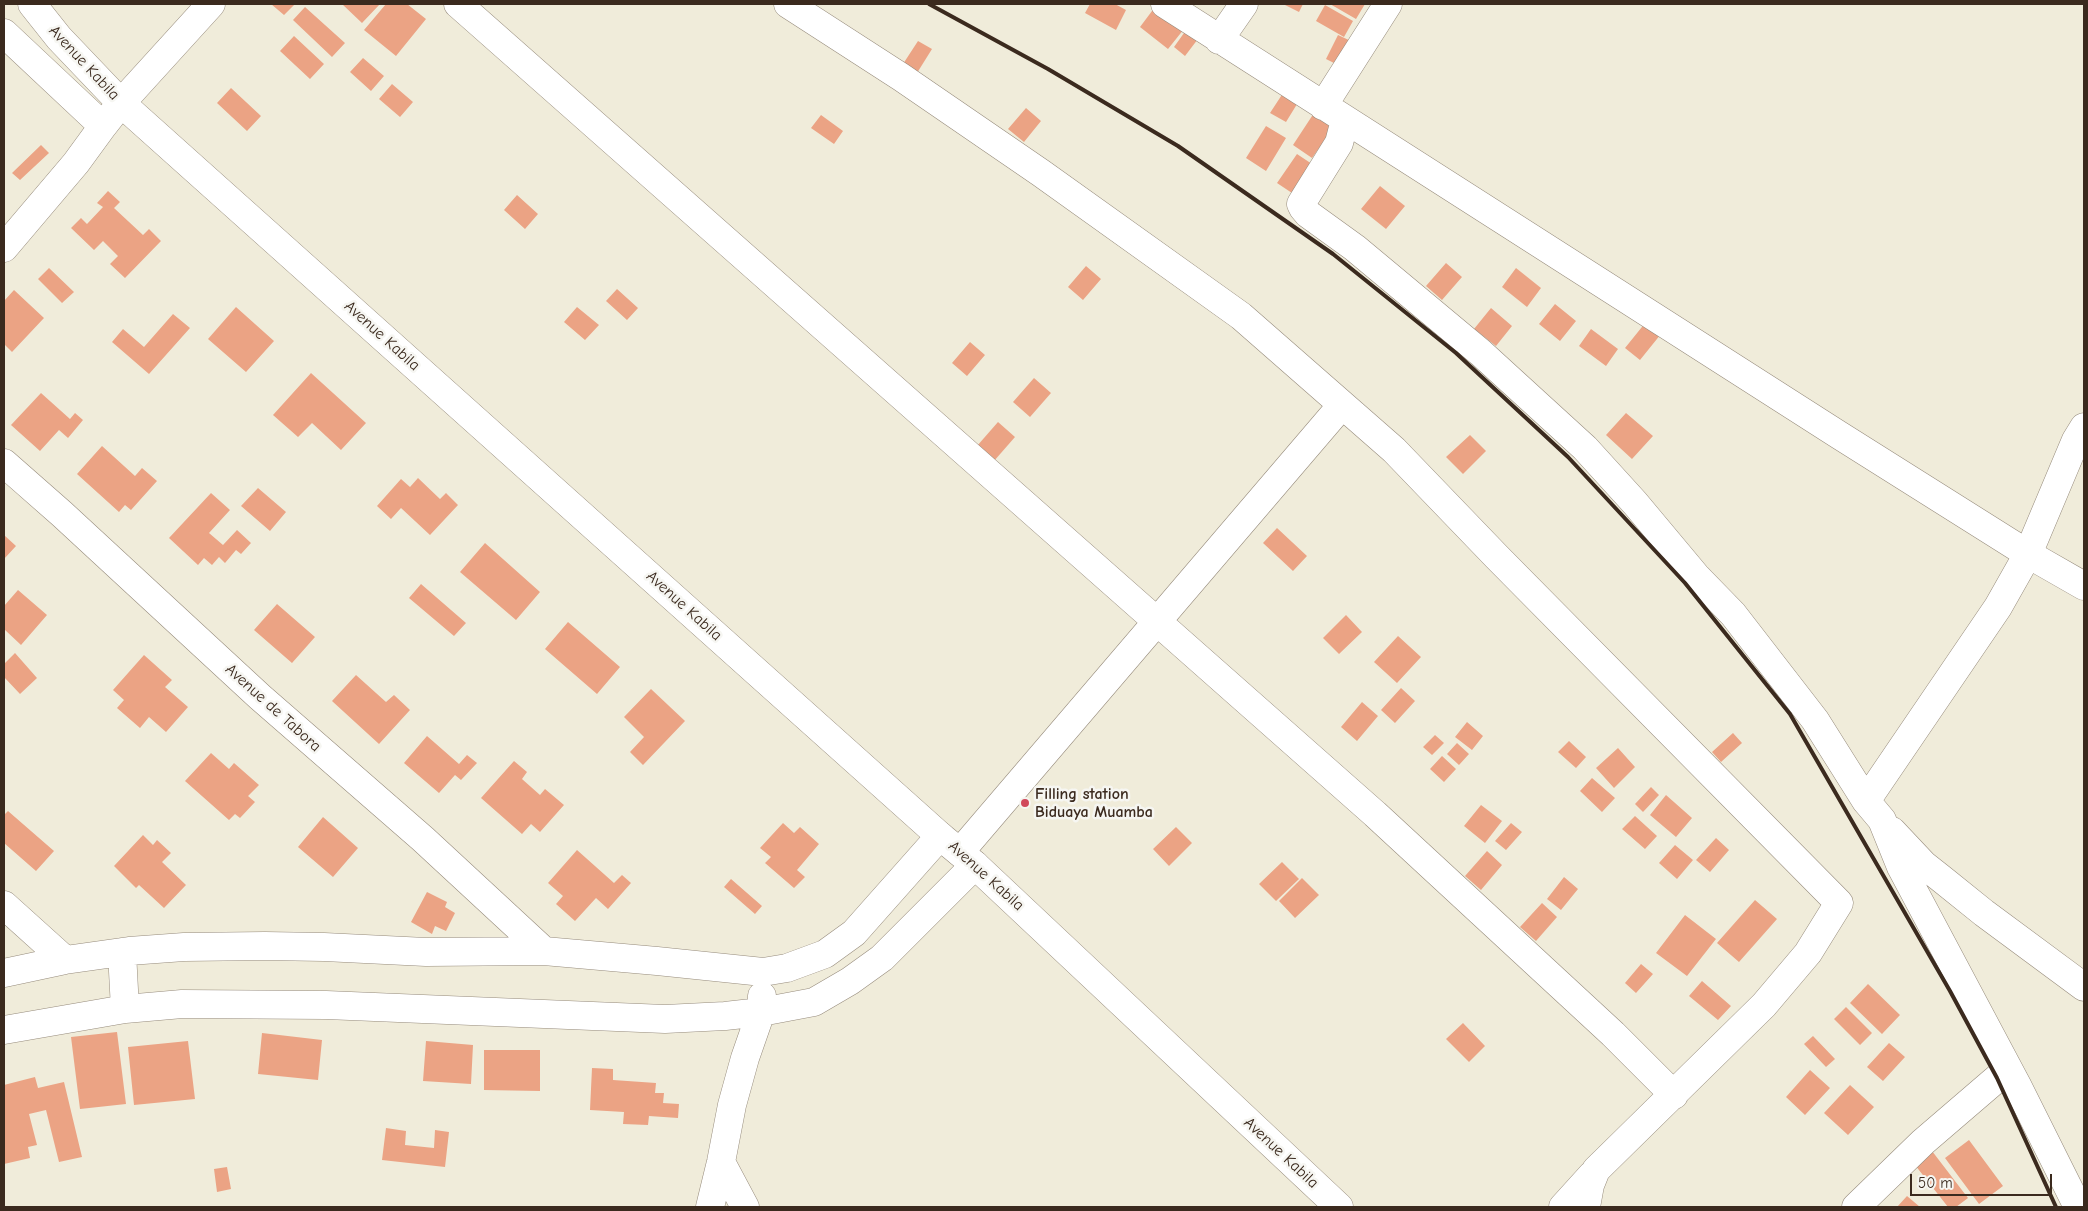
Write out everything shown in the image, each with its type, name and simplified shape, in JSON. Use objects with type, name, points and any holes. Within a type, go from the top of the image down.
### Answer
[{"type":"main road","name":"Avenue Kabila","points":[[32,4],[59,38],[121,103],[959,851],[1339,1207]]},
{"type":"main road","points":[[4,248],[70,171],[121,103],[211,4]]},
{"type":"main road","points":[[458,4],[1375,814],[1614,1034],[1674,1095]]},
{"type":"main road","points":[[788,4],[901,77],[1041,172],[1241,316],[1394,450],[1497,557],[1839,903],[1808,953],[1764,1005],[1596,1170],[1564,1207]]},
{"type":"main road","points":[[1165,4],[1694,344],[2028,554],[2084,586]]},
{"type":"main road","points":[[1219,40],[1244,4]]},
{"type":"main road","points":[[1323,106],[1388,4]]},
{"type":"main road","points":[[4,33],[103,126]]},
{"type":"main road","points":[[1346,120],[1339,143],[1301,204],[1303,208],[1308,214],[1355,248],[1481,353],[1585,448],[1733,614],[1815,720],[1874,811],[1901,867],[2008,1069],[2078,1207]]},
{"type":"main road","points":[[4,1030],[125,1009],[182,1004],[260,1004],[665,1018],[725,1016],[761,1012],[814,1002],[850,981],[882,958],[959,851],[1342,405]]},
{"type":"main road","points":[[1874,811],[1998,607],[2028,554],[2076,440],[2084,427]]},
{"type":"main road","name":"Avenue de Tabora","points":[[4,463],[260,697],[423,839],[544,951]]},
{"type":"main road","points":[[1874,811],[1924,865],[1984,913],[2084,987]]},
{"type":"main road","points":[[4,973],[65,960],[122,952],[184,947],[256,946],[426,952],[544,951],[763,972],[787,968],[825,954],[959,851]]},
{"type":"main road","points":[[4,904],[65,960]]},
{"type":"main road","points":[[122,952],[125,1009]]},
{"type":"main road","points":[[710,1207],[724,1150],[732,1105],[745,1058],[761,1012],[763,972]]},
{"type":"main road","points":[[1856,1207],[1923,1142],[2008,1069]]},
{"type":"main road","points":[[724,1150],[745,1207]]},
{"type":"main road","points":[[1586,1207],[1590,1185],[1596,1170]]},
{"type":"building","points":[[271,4],[295,4],[284,15]]},
{"type":"building","points":[[342,4],[380,4],[362,23]]},
{"type":"building","points":[[386,4],[407,4],[426,19],[396,56],[364,30]]},
{"type":"building","points":[[1090,4],[1115,4],[1126,10],[1116,30],[1085,13]]},
{"type":"building","points":[[1283,4],[1303,4],[1299,12]]},
{"type":"building","points":[[1330,4],[1365,4],[1356,19]]},
{"type":"building","points":[[1325,5],[1353,21],[1344,37],[1316,21]]},
{"type":"building","points":[[305,7],[345,43],[332,57],[293,20]]},
{"type":"building","points":[[1155,7],[1184,29],[1168,49],[1140,27]]},
{"type":"building","points":[[1189,26],[1201,35],[1185,56],[1174,47]]},
{"type":"building","points":[[1338,35],[1353,42],[1342,67],[1326,59]]},
{"type":"building","points":[[294,36],[324,64],[310,79],[280,51]]},
{"type":"building","points":[[918,41],[932,49],[917,73],[903,64]]},
{"type":"building","points":[[363,58],[384,76],[371,91],[350,72]]},
{"type":"building","points":[[392,84],[413,102],[400,117],[379,99]]},
{"type":"building","points":[[1287,87],[1302,96],[1286,122],[1270,113]]},
{"type":"building","points":[[231,88],[261,116],[247,131],[217,103]]},
{"type":"building","points":[[1026,108],[1041,121],[1024,142],[1008,129]]},
{"type":"building","points":[[1314,113],[1334,127],[1312,158],[1293,145]]},
{"type":"building","points":[[821,115],[843,131],[834,144],[811,128]]},
{"type":"building","points":[[1266,126],[1286,138],[1266,171],[1246,158]]},
{"type":"building","points":[[41,145],[49,153],[20,180],[12,173]]},
{"type":"building","points":[[1297,154],[1312,164],[1292,193],[1277,183]]},
{"type":"building","points":[[1380,186],[1405,206],[1386,229],[1361,209]]},
{"type":"building","points":[[108,191],[120,202],[114,208],[143,235],[149,229],[161,241],[125,278],[110,264],[118,256],[103,241],[94,250],[71,228],[81,218],[87,224],[103,207],[97,203]]},
{"type":"building","points":[[517,195],[538,214],[525,229],[504,210]]},
{"type":"building","points":[[1446,263],[1462,277],[1442,300],[1426,286]]},
{"type":"building","points":[[1086,266],[1101,279],[1083,300],[1068,287]]},
{"type":"building","points":[[49,268],[74,292],[62,303],[38,279]]},
{"type":"building","points":[[1516,268],[1541,288],[1527,307],[1502,287]]},
{"type":"building","points":[[617,289],[638,308],[627,320],[606,301]]},
{"type":"building","points":[[14,290],[44,318],[12,352],[4,344],[4,301]]},
{"type":"building","points":[[1555,304],[1576,321],[1560,341],[1539,324]]},
{"type":"building","points":[[236,307],[274,341],[246,372],[208,339]]},
{"type":"building","points":[[577,307],[599,325],[585,340],[564,322]]},
{"type":"building","points":[[1491,308],[1512,326],[1496,346],[1474,329]]},
{"type":"building","points":[[173,314],[190,328],[149,374],[112,342],[123,329],[144,347]]},
{"type":"building","points":[[1650,317],[1665,329],[1640,360],[1625,348]]},
{"type":"building","points":[[1591,329],[1618,349],[1606,366],[1579,346]]},
{"type":"building","points":[[970,342],[985,355],[967,376],[952,363]]},
{"type":"building","points":[[311,373],[366,423],[341,450],[312,423],[298,437],[273,415]]},
{"type":"building","points":[[1034,378],[1051,393],[1030,417],[1013,402]]},
{"type":"building","points":[[41,393],[70,419],[75,413],[83,420],[68,438],[59,430],[40,451],[11,425]]},
{"type":"building","points":[[1626,413],[1653,436],[1632,459],[1606,435]]},
{"type":"building","points":[[998,422],[1015,437],[994,461],[977,446]]},
{"type":"building","points":[[1470,435],[1486,451],[1463,474],[1446,457]]},
{"type":"building","points":[[102,446],[135,476],[142,468],[157,481],[131,510],[125,505],[119,512],[77,474]]},
{"type":"building","points":[[418,478],[440,499],[446,493],[458,505],[430,535],[401,508],[391,519],[377,506],[401,479],[410,487]]},
{"type":"building","points":[[258,488],[286,512],[270,531],[241,506]]},
{"type":"building","points":[[211,493],[230,510],[209,533],[223,545],[237,530],[251,543],[241,554],[236,550],[225,563],[219,557],[212,565],[204,558],[198,565],[169,538]]},
{"type":"building","points":[[1277,528],[1307,556],[1293,571],[1263,543]]},
{"type":"building","points":[[4,535],[16,546],[4,559]]},
{"type":"building","points":[[485,543],[540,592],[516,620],[460,572]]},
{"type":"building","points":[[421,584],[466,623],[454,636],[409,598]]},
{"type":"building","points":[[18,590],[47,615],[21,645],[4,629],[4,606]]},
{"type":"building","points":[[277,604],[315,637],[292,663],[254,630]]},
{"type":"building","points":[[1346,615],[1362,632],[1339,654],[1323,638]]},
{"type":"building","points":[[568,622],[620,667],[597,694],[545,649]]},
{"type":"building","points":[[1398,636],[1421,657],[1397,683],[1374,662]]},
{"type":"building","points":[[15,653],[37,678],[20,694],[4,677],[4,664]]},
{"type":"building","points":[[144,655],[172,680],[165,687],[188,707],[166,732],[149,717],[140,728],[117,708],[124,700],[113,690]]},
{"type":"building","points":[[356,675],[386,702],[394,695],[410,710],[379,744],[332,701]]},
{"type":"building","points":[[1401,688],[1415,701],[1395,723],[1381,710]]},
{"type":"building","points":[[651,689],[685,721],[643,765],[630,752],[644,737],[624,717]]},
{"type":"building","points":[[1362,702],[1378,716],[1357,741],[1341,727]]},
{"type":"building","points":[[1467,722],[1483,736],[1472,750],[1455,737]]},
{"type":"building","points":[[1733,733],[1742,743],[1721,762],[1712,752]]},
{"type":"building","points":[[1435,735],[1444,743],[1432,755],[1423,747]]},
{"type":"building","points":[[427,736],[459,764],[467,755],[477,763],[461,780],[455,775],[439,793],[404,763]]},
{"type":"building","points":[[1569,741],[1586,757],[1576,768],[1558,752]]},
{"type":"building","points":[[1457,743],[1469,754],[1459,765],[1447,754]]},
{"type":"building","points":[[1618,748],[1635,767],[1614,788],[1596,768]]},
{"type":"building","points":[[211,753],[229,769],[234,763],[259,785],[248,796],[255,802],[240,818],[235,814],[229,820],[185,781]]},
{"type":"building","points":[[1442,756],[1456,769],[1444,782],[1430,769]]},
{"type":"building","points":[[514,761],[527,772],[522,779],[540,795],[545,789],[564,805],[540,832],[531,824],[522,834],[481,798]]},
{"type":"building","points":[[1592,778],[1615,798],[1602,812],[1580,791]]},
{"type":"building","points":[[1651,787],[1659,795],[1643,812],[1635,804]]},
{"type":"building","points":[[1666,795],[1692,818],[1676,837],[1650,815]]},
{"type":"building","points":[[1481,805],[1502,821],[1485,843],[1464,826]]},
{"type":"building","points":[[8,811],[54,851],[36,871],[4,843],[4,815]]},
{"type":"building","points":[[1635,816],[1657,836],[1645,849],[1622,829]]},
{"type":"building","points":[[323,817],[358,848],[333,877],[298,847]]},
{"type":"building","points":[[783,823],[794,833],[800,827],[819,844],[797,870],[805,877],[794,888],[765,863],[771,857],[760,848]]},
{"type":"building","points":[[1511,823],[1522,832],[1506,850],[1495,841]]},
{"type":"building","points":[[1176,827],[1192,843],[1169,866],[1153,849]]},
{"type":"building","points":[[143,835],[153,845],[157,840],[171,853],[162,862],[186,885],[164,908],[139,885],[136,888],[114,866]]},
{"type":"building","points":[[1716,838],[1729,850],[1710,872],[1696,860]]},
{"type":"building","points":[[1675,845],[1693,860],[1677,879],[1659,863]]},
{"type":"building","points":[[577,850],[614,883],[622,875],[631,883],[608,909],[596,898],[575,921],[556,904],[563,896],[548,883]]},
{"type":"building","points":[[1487,851],[1502,865],[1481,890],[1465,876]]},
{"type":"building","points":[[1282,862],[1299,879],[1276,901],[1259,884]]},
{"type":"building","points":[[1564,877],[1578,889],[1561,910],[1547,899]]},
{"type":"building","points":[[1302,878],[1319,895],[1295,918],[1279,901]]},
{"type":"building","points":[[731,879],[762,906],[755,914],[724,887]]},
{"type":"building","points":[[427,892],[447,902],[445,907],[455,913],[446,931],[435,926],[432,934],[411,922]]},
{"type":"building","points":[[1755,900],[1777,919],[1739,962],[1717,943]]},
{"type":"building","points":[[1542,903],[1557,917],[1536,941],[1520,927]]},
{"type":"building","points":[[1685,915],[1716,939],[1687,976],[1656,953]]},
{"type":"building","points":[[1641,964],[1653,974],[1636,993],[1625,983]]},
{"type":"building","points":[[1702,981],[1731,1006],[1718,1020],[1689,996]]},
{"type":"building","points":[[1868,984],[1900,1015],[1882,1034],[1850,1003]]},
{"type":"building","points":[[1846,1007],[1872,1033],[1860,1045],[1834,1019]]},
{"type":"building","points":[[1463,1023],[1485,1046],[1469,1062],[1446,1039]]},
{"type":"building","points":[[117,1032],[126,1104],[80,1109],[71,1037]]},
{"type":"building","points":[[262,1033],[322,1040],[318,1080],[258,1074]]},
{"type":"building","points":[[1813,1036],[1835,1059],[1826,1067],[1804,1044]]},
{"type":"building","points":[[188,1041],[195,1099],[134,1105],[128,1047]]},
{"type":"building","points":[[426,1041],[473,1045],[471,1084],[423,1081]]},
{"type":"building","points":[[1889,1043],[1905,1057],[1883,1081],[1867,1067]]},
{"type":"building","points":[[484,1050],[540,1050],[540,1091],[484,1090]]},
{"type":"building","points":[[592,1068],[613,1069],[613,1080],[656,1083],[655,1093],[664,1093],[663,1103],[679,1104],[678,1118],[649,1116],[648,1125],[623,1124],[624,1112],[590,1110]]},
{"type":"building","points":[[1810,1070],[1830,1088],[1805,1115],[1786,1097]]},
{"type":"building","points":[[35,1077],[38,1088],[64,1082],[82,1157],[59,1162],[46,1110],[29,1114],[37,1145],[28,1147],[30,1158],[4,1164],[4,1085]]},
{"type":"building","points":[[1850,1085],[1874,1107],[1848,1135],[1824,1113]]},
{"type":"building","points":[[386,1128],[406,1131],[405,1145],[434,1148],[435,1130],[449,1132],[445,1167],[382,1160]]},
{"type":"building","points":[[1969,1140],[2003,1186],[1979,1204],[1945,1158]]},
{"type":"building","points":[[1932,1151],[1968,1198],[1956,1207],[1948,1207],[1915,1165]]},
{"type":"building","points":[[227,1167],[231,1189],[217,1192],[214,1169]]},
{"type":"building","points":[[1907,1196],[1920,1207],[1897,1207]]},
{"type":"railway","points":[[929,4],[1048,69],[1178,146],[1333,254],[1456,353],[1568,457],[1685,583],[1790,714],[1950,991],[1997,1078],[2056,1207]]},
{"type":"place","name":"Filling station Biduaya Muamba","points":[[1025,803]]}]
